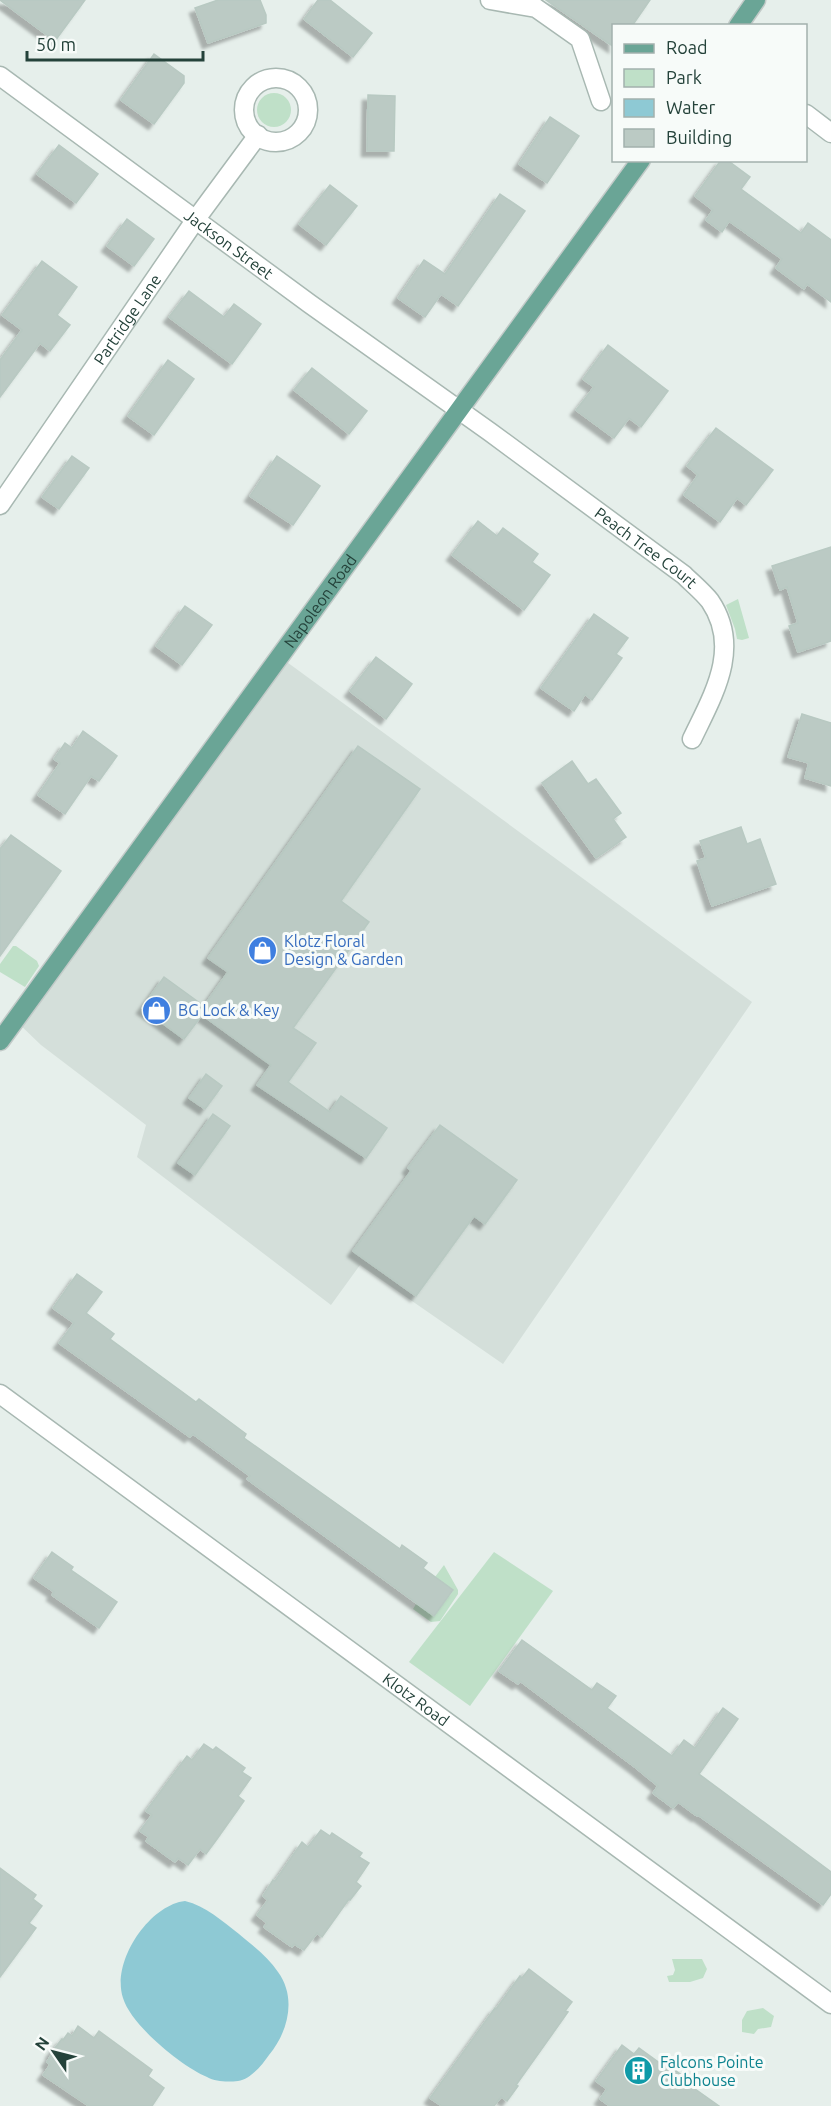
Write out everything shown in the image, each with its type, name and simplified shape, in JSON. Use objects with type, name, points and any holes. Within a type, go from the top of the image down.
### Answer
[{"type":"main road","points":[[739,24],[756,0]]},
{"type":"main road","name":"Napoleon Road","points":[[1,1039],[640,162]]},
{"type":"street","points":[[490,0],[536,8],[580,39],[601,101]]},
{"type":"street","name":"Jackson Street","points":[[0,76],[459,411]]},
{"type":"street","points":[[807,115],[831,133]]},
{"type":"street","name":"Partridge Lane","points":[[0,506],[196,219],[258,135]]},
{"type":"street","name":"Peach Tree Court","points":[[459,411],[684,575],[708,599],[718,615],[724,633],[726,656],[711,699],[692,740]]},
{"type":"street","name":"Klotz Road","points":[[0,1394],[831,2004]]},
{"type":"shaded area","points":[[280,657],[752,1002],[503,1364],[360,1265],[331,1305],[137,1157],[146,1125],[41,1045],[15,1020]]},
{"type":"green space","points":[[274,93],[286,98],[291,110],[286,122],[274,127],[262,122],[257,110],[262,98]]},
{"type":"green space","points":[[738,599],[749,638],[742,640],[737,639],[726,605]]},
{"type":"green space","points":[[13,946],[37,961],[39,966],[25,987],[0,972],[0,964]]},
{"type":"green space","points":[[494,1552],[553,1591],[470,1706],[409,1662]]},
{"type":"green space","points":[[444,1565],[458,1594],[440,1621],[431,1622],[413,1609],[416,1604],[434,1616],[453,1591],[435,1577]]},
{"type":"green space","points":[[672,1959],[702,1959],[707,1969],[703,1978],[690,1982],[669,1982],[667,1976],[673,1975],[675,1970]]},
{"type":"green space","points":[[763,2008],[774,2016],[771,2027],[758,2029],[754,2034],[742,2032],[742,2020],[747,2011]]},
{"type":"water","points":[[185,1901],[214,1914],[260,1951],[284,1982],[289,2004],[281,2036],[260,2067],[243,2080],[230,2082],[214,2080],[184,2064],[146,2032],[128,2009],[123,1998],[121,1984],[123,1968],[136,1938],[158,1913]]},
{"type":"building","points":[[0,0],[85,0],[55,41]]},
{"type":"building","points":[[218,0],[260,0],[266,15],[266,23],[208,43],[195,8]]},
{"type":"building","points":[[318,0],[330,0],[372,33],[353,57],[304,19]]},
{"type":"building","points":[[546,0],[650,0],[633,24],[612,24],[612,46]]},
{"type":"building","points":[[154,54],[184,76],[184,83],[154,124],[121,100]]},
{"type":"building","points":[[368,95],[395,96],[394,151],[367,151]]},
{"type":"building","points":[[550,117],[579,136],[547,183],[519,164]]},
{"type":"building","points":[[59,145],[98,174],[76,203],[37,174]]},
{"type":"building","points":[[720,162],[730,162],[750,177],[741,189],[801,233],[808,223],[831,240],[831,302],[807,284],[804,289],[776,268],[782,259],[729,221],[722,232],[706,220],[713,210],[695,196]]},
{"type":"building","points":[[330,185],[357,206],[326,245],[299,224]]},
{"type":"building","points":[[500,194],[525,211],[458,306],[441,294],[425,317],[398,298],[424,260],[445,274]]},
{"type":"building","points":[[127,219],[154,239],[134,266],[107,246]]},
{"type":"building","points":[[42,261],[77,287],[57,315],[70,325],[50,351],[40,343],[0,397],[0,360],[22,330],[2,315]]},
{"type":"building","points":[[189,291],[224,317],[234,304],[261,324],[232,364],[169,317]]},
{"type":"building","points":[[608,345],[668,391],[641,427],[629,418],[614,438],[576,410],[594,387],[583,379]]},
{"type":"building","points":[[168,360],[194,379],[154,435],[128,416]]},
{"type":"building","points":[[312,368],[367,411],[349,434],[294,390]]},
{"type":"building","points":[[716,428],[773,470],[746,505],[737,498],[720,522],[684,495],[698,475],[687,466]]},
{"type":"building","points":[[72,456],[89,468],[59,509],[42,497]]},
{"type":"building","points":[[277,456],[320,486],[293,525],[250,496]]},
{"type":"building","points":[[478,521],[497,536],[503,528],[538,554],[532,562],[550,575],[524,610],[452,555]]},
{"type":"building","points":[[831,547],[831,641],[798,652],[789,626],[798,623],[787,587],[780,590],[772,566]]},
{"type":"building","points":[[185,606],[212,625],[182,665],[156,646]]},
{"type":"building","points":[[594,614],[628,638],[616,654],[622,658],[592,700],[585,694],[574,711],[541,688]]},
{"type":"building","points":[[376,657],[412,684],[386,719],[350,691]]},
{"type":"building","points":[[802,714],[831,723],[831,786],[805,778],[809,763],[788,757]]},
{"type":"building","points":[[83,731],[117,756],[99,781],[91,776],[65,814],[38,795],[60,763],[54,759],[65,743],[72,748]]},
{"type":"building","points":[[358,746],[420,789],[341,901],[369,922],[293,1028],[316,1043],[288,1082],[330,1112],[341,1096],[387,1128],[366,1158],[257,1085],[271,1065],[202,1015],[184,1039],[142,1008],[164,977],[204,1006],[228,972],[208,958]]},
{"type":"building","points":[[572,761],[588,784],[596,779],[621,813],[613,819],[626,837],[596,858],[542,783]]},
{"type":"building","points":[[741,827],[747,844],[760,839],[776,884],[712,906],[697,861],[706,858],[700,841]]},
{"type":"building","points":[[11,835],[61,871],[0,956],[0,849]]},
{"type":"building","points":[[206,1074],[222,1086],[205,1109],[189,1098]]},
{"type":"building","points":[[213,1114],[230,1126],[195,1175],[178,1163]]},
{"type":"building","points":[[440,1125],[517,1180],[485,1224],[474,1216],[416,1296],[353,1251],[411,1171],[408,1168]]},
{"type":"building","points":[[77,1274],[102,1292],[86,1313],[114,1334],[110,1339],[196,1402],[199,1399],[246,1434],[244,1438],[400,1549],[402,1545],[427,1563],[423,1568],[453,1590],[434,1616],[247,1479],[250,1476],[193,1434],[190,1437],[59,1343],[74,1323],[53,1308]]},
{"type":"building","points":[[52,1552],[73,1567],[71,1570],[117,1602],[99,1628],[52,1595],[54,1592],[34,1578]]},
{"type":"building","points":[[522,1640],[592,1690],[597,1683],[616,1696],[607,1708],[672,1756],[684,1740],[695,1748],[723,1708],[738,1719],[699,1774],[831,1872],[831,1894],[823,1905],[678,1802],[673,1808],[653,1793],[658,1786],[636,1768],[520,1681],[518,1684],[499,1671]]},
{"type":"building","points":[[204,1744],[213,1750],[216,1747],[245,1768],[242,1772],[251,1778],[238,1796],[244,1801],[217,1839],[206,1854],[200,1849],[188,1865],[178,1858],[175,1862],[146,1841],[149,1837],[140,1831],[152,1815],[146,1811],[187,1756],[192,1760]]},
{"type":"building","points":[[321,1830],[330,1836],[332,1833],[362,1853],[359,1857],[369,1863],[356,1882],[361,1886],[322,1937],[317,1933],[304,1950],[294,1944],[292,1947],[264,1927],[267,1923],[257,1915],[268,1900],[263,1896],[273,1880],[275,1881],[302,1842],[308,1847]]},
{"type":"building","points":[[0,1868],[36,1895],[33,1899],[42,1906],[29,1923],[36,1928],[0,1977]]},
{"type":"building","points":[[529,1969],[572,2002],[565,2011],[568,2012],[507,2101],[501,2097],[494,2106],[442,2106],[430,2098],[495,2008],[520,1976],[522,1978]]},
{"type":"building","points":[[78,2026],[94,2038],[99,2031],[152,2070],[148,2076],[164,2088],[152,2106],[89,2106],[43,2075],[50,2065],[47,2062],[51,2053],[68,2033],[72,2036]]},
{"type":"building","name":"Falcons Pointe Clubhouse","points":[[622,2045],[634,2054],[639,2048],[664,2066],[666,2064],[683,2076],[681,2079],[719,2106],[610,2106],[600,2099],[607,2089],[596,2081]]},
{"type":"place","name":"Klotz Floral Design & Garden","points":[[263,950]]},
{"type":"place","name":"BG Lock & Key","points":[[157,1010]]},
{"type":"place","name":"Falcons Pointe Clubhouse","points":[[639,2071]]}]
